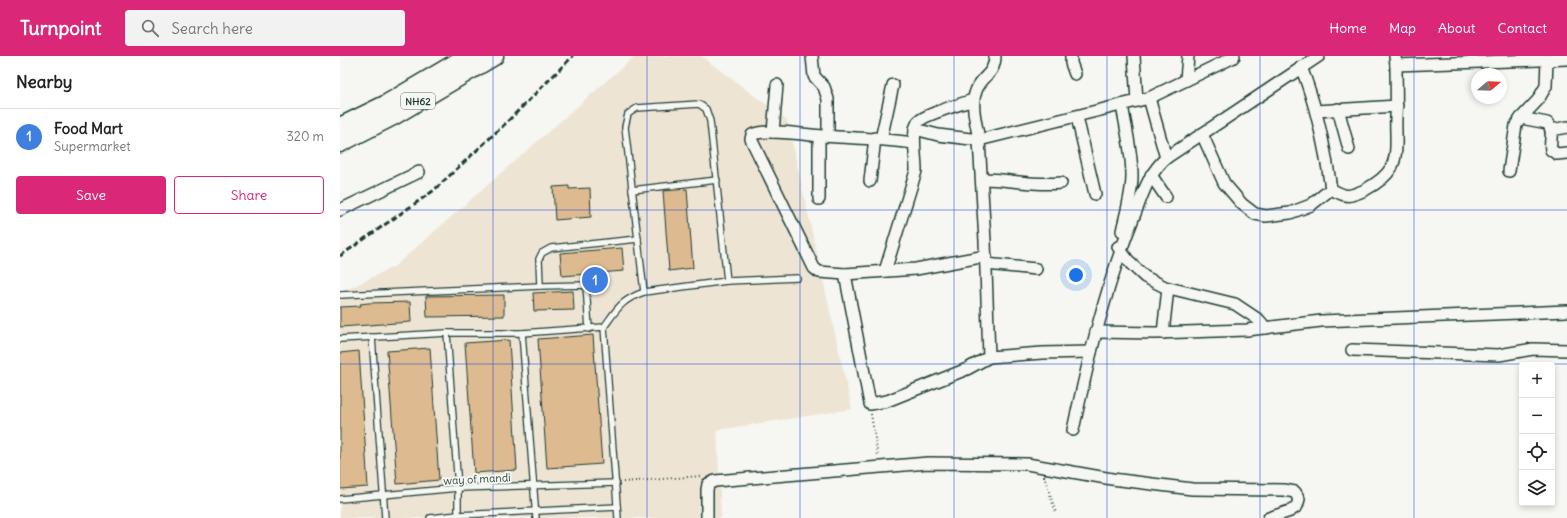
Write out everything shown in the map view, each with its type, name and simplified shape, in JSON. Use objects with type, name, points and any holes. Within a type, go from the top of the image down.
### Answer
[{"type":"highway","name":"NH62","points":[[340,127],[385,105],[468,56]]},
{"type":"highway","name":"NH62","points":[[340,143],[393,116],[494,56]]},
{"type":"street","points":[[812,56],[814,76],[824,87],[828,99],[819,199]]},
{"type":"street","points":[[989,358],[982,179],[979,140],[973,100],[979,85],[991,72],[995,64],[995,56]]},
{"type":"street","points":[[1071,56],[1071,63],[1075,74]]},
{"type":"street","points":[[1134,56],[1137,101]]},
{"type":"street","points":[[1186,80],[1188,56]]},
{"type":"street","points":[[915,129],[938,135],[979,140],[1149,98],[1234,56]]},
{"type":"street","points":[[1072,430],[1096,332],[1121,250],[1151,175],[1166,158],[1319,56]]},
{"type":"street","points":[[1331,189],[1344,196],[1356,194],[1368,188],[1386,175],[1394,162],[1396,148],[1397,106],[1395,60],[1567,59]]},
{"type":"street","points":[[1509,171],[1516,125],[1538,100],[1546,86],[1547,60]]},
{"type":"street","points":[[1301,67],[1311,92],[1316,111],[1331,189]]},
{"type":"street","points":[[773,132],[777,85]]},
{"type":"street","points":[[870,182],[878,138],[893,85]]},
{"type":"street","points":[[1149,98],[1166,158]]},
{"type":"street","points":[[884,271],[916,171],[914,142],[915,129],[918,122],[930,115],[973,100]]},
{"type":"street","points":[[1122,105],[1131,154],[1132,177],[1128,206],[1117,246],[1131,264],[1145,277],[1168,288],[1235,304],[1259,320],[1266,328]]},
{"type":"street","points":[[1316,111],[1397,106]]},
{"type":"street","points":[[1338,109],[1349,149]]},
{"type":"street","points":[[1076,117],[1096,194]]},
{"type":"street","points":[[1521,118],[1547,123],[1552,130],[1551,150],[1557,154],[1567,153]]},
{"type":"street","points":[[1552,130],[1567,127]]},
{"type":"street","points":[[914,142],[878,138],[773,132],[756,133],[752,135],[751,139],[814,268],[819,272],[845,274],[916,269],[986,260],[1036,269]]},
{"type":"street","points":[[1202,134],[1224,183],[1242,204],[1256,214],[1266,216],[1290,213],[1311,205],[1331,189]]},
{"type":"street","points":[[340,210],[419,172]]},
{"type":"street","points":[[1151,175],[1166,197]]},
{"type":"street","points":[[982,179],[1036,184],[1061,183]]},
{"type":"street","points":[[845,274],[870,404],[887,401],[960,372],[989,358],[1042,352],[1091,352]]},
{"type":"street","points":[[1163,333],[1168,288]]},
{"type":"street","points":[[1096,332],[1163,333],[1247,330],[1321,320],[1567,311]]},
{"type":"street","points":[[1352,350],[1499,354],[1533,349],[1567,350]]},
{"type":"street","points":[[707,518],[708,484],[715,481],[928,463],[1027,464],[1112,479],[1192,489],[1284,490],[1295,492],[1299,499],[1297,506],[1290,511],[1269,518]]},
{"type":"lane","points":[[644,292],[625,127],[628,114],[637,108],[699,104],[706,109],[710,121],[727,281]]},
{"type":"lane","points":[[632,190],[717,180]]},
{"type":"lane","points":[[540,286],[538,259],[542,253],[551,248],[638,238]]},
{"type":"lane","points":[[618,518],[604,327],[622,303],[633,295],[644,292],[727,281],[797,278]]},
{"type":"lane","points":[[340,295],[586,285],[589,328]]},
{"type":"lane","points":[[340,339],[446,333],[522,333],[604,327]]},
{"type":"lane","points":[[446,333],[458,488],[458,516]]},
{"type":"lane","points":[[522,333],[536,518]]},
{"type":"lane","points":[[372,337],[385,518]]},
{"type":"lane","name":"way of mandi","points":[[340,499],[458,488],[616,483]]},
{"type":"lane","points":[[430,518],[536,510],[617,507]]},
{"type":"path","points":[[870,404],[879,462]]},
{"type":"path","points":[[1041,466],[1056,514]]},
{"type":"shaded area","points":[[635,56],[701,56],[787,120],[852,409],[717,430],[721,518],[340,518],[340,293],[395,266]]},
{"type":"building","points":[[569,186],[569,189],[590,188],[591,217],[555,220],[553,187]]},
{"type":"building","points":[[687,189],[693,268],[669,271],[663,191]]},
{"type":"building","points":[[622,248],[624,271],[562,276],[560,253]]},
{"type":"building","points":[[573,291],[574,310],[534,311],[533,293]]},
{"type":"building","points":[[504,295],[504,316],[427,317],[426,296]]},
{"type":"building","points":[[410,302],[411,322],[340,327],[340,307],[361,306],[360,304],[368,303]]},
{"type":"building","points":[[593,335],[602,464],[547,468],[538,339]]},
{"type":"building","points":[[509,340],[517,470],[474,473],[465,343]]},
{"type":"building","points":[[430,348],[439,480],[397,484],[387,351]]},
{"type":"building","points":[[359,351],[368,487],[340,489],[340,353]]},
{"type":"railway","points":[[340,256],[433,191],[505,124],[573,56]]},
{"type":"place","name":"Food Mart","points":[[595,280]]}]
